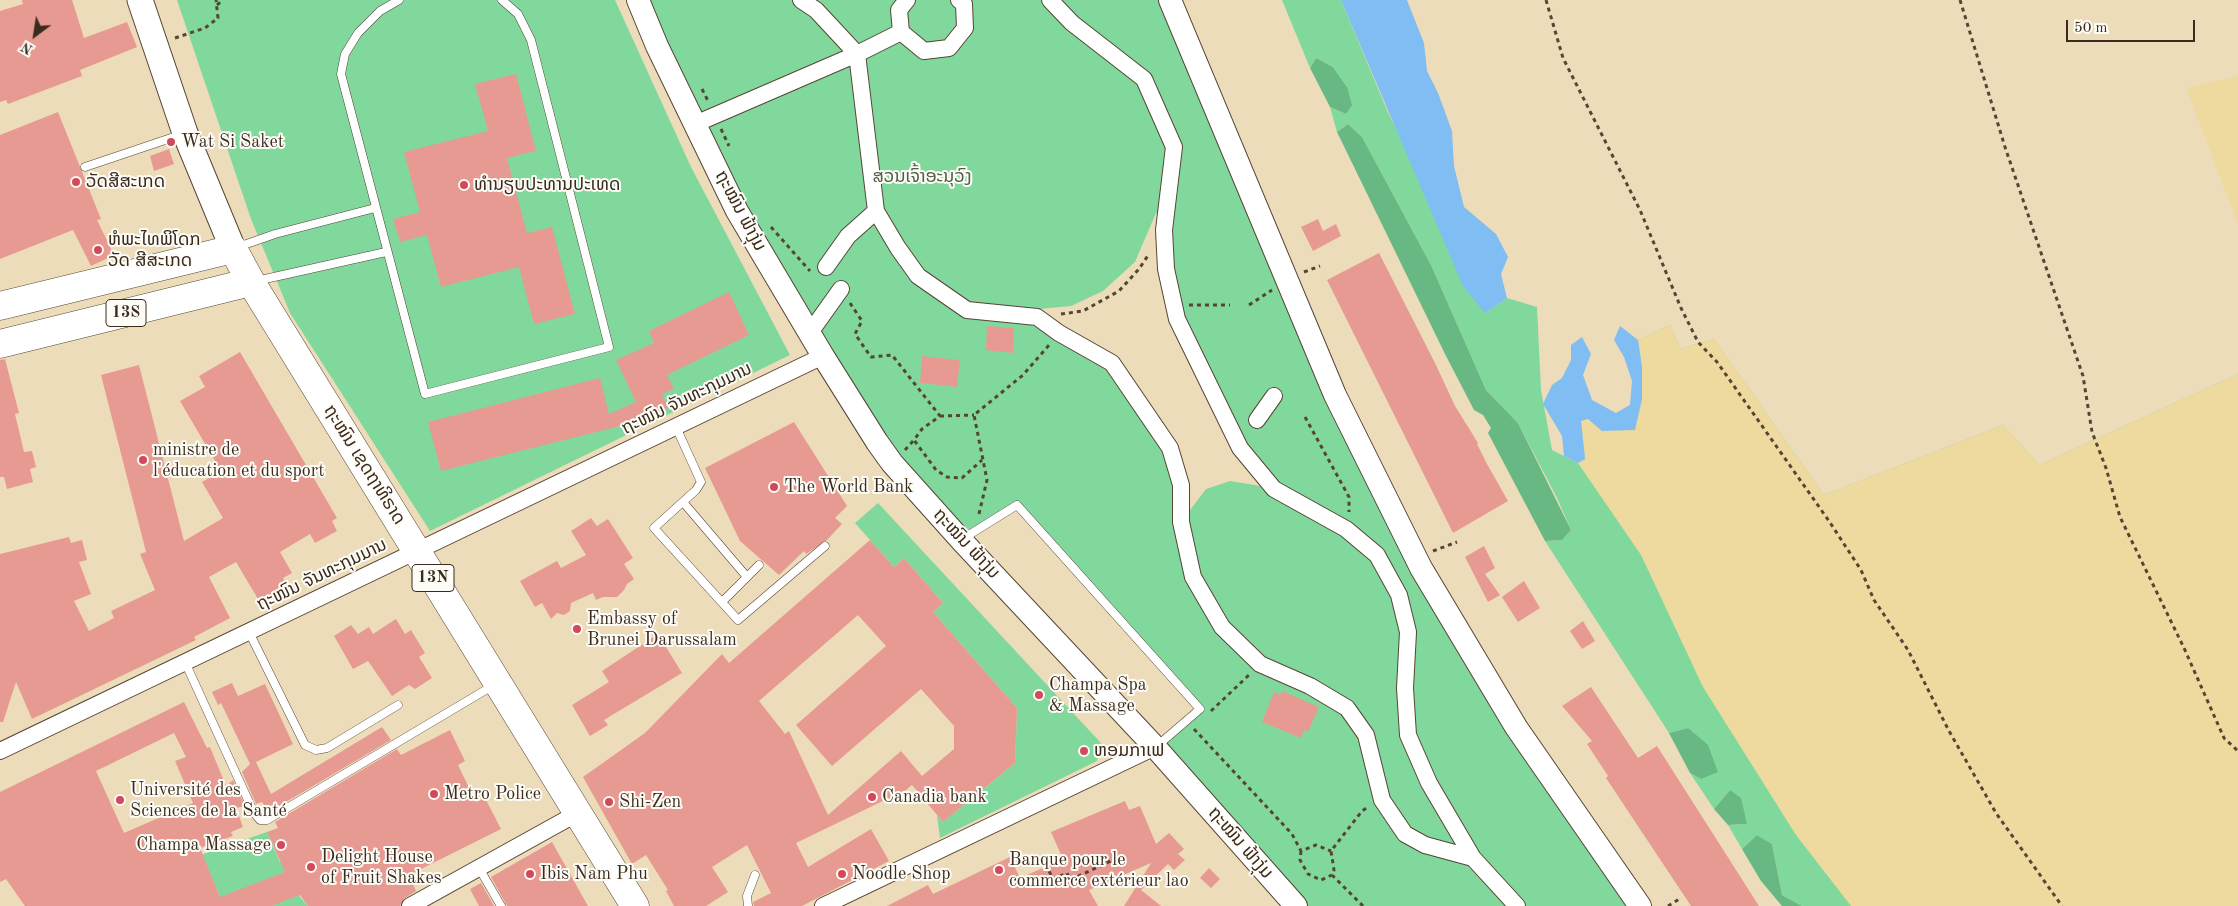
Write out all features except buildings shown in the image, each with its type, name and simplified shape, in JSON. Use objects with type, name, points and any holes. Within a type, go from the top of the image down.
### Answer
[{"type":"highway","name":"ຖະໜົນ ເຊດຖາທິຣາດ","points":[[234,249],[252,282],[576,814],[635,906]]},
{"type":"highway","name":"13S","points":[[0,306],[234,249]]},
{"type":"highway","name":"13S","points":[[0,344],[252,282]]},
{"type":"main road","name":"ຖະໜົນ ເຊດຖາທິຣາດ","points":[[140,0],[185,133],[234,249]]},
{"type":"street","name":"ຖະໝົນ ຟ້າງຸ່ມ","points":[[638,0],[656,46],[737,211],[809,334],[892,463],[968,536],[1296,906]]},
{"type":"street","points":[[801,0],[816,10],[858,54],[876,211],[898,248],[918,276],[967,310],[1037,317],[1059,333],[1112,363],[1170,448],[1181,485],[1181,522],[1193,576],[1222,628],[1260,664],[1310,686],[1347,708],[1366,735],[1382,800],[1406,834],[1426,845],[1473,858]]},
{"type":"street","points":[[907,0],[899,10],[901,32],[924,51],[949,48],[966,28],[966,1]]},
{"type":"street","points":[[1050,0],[1072,23],[1144,79],[1174,147],[1164,230],[1166,269],[1177,319],[1240,448],[1274,489],[1346,529],[1377,555],[1400,595],[1408,632],[1405,688],[1408,735],[1429,784],[1473,858],[1517,906]]},
{"type":"street","points":[[1170,0],[1335,395],[1421,568],[1516,727],[1640,906]]},
{"type":"street","points":[[695,124],[858,54],[901,32]]},
{"type":"street","points":[[826,267],[848,236],[876,211]]},
{"type":"street","points":[[809,334],[841,289]]},
{"type":"street","name":"ຖະໜົນ ຈັນທະກຸມມານ","points":[[0,751],[823,356]]},
{"type":"street","points":[[1257,420],[1274,396]]},
{"type":"street","points":[[823,906],[1155,747]]},
{"type":"street","points":[[410,906],[576,814]]},
{"type":"lane","points":[[399,0],[380,11],[358,33],[345,54],[341,74],[386,252],[425,394],[609,346],[531,40],[518,14],[502,0]]},
{"type":"lane","points":[[86,167],[185,133]]},
{"type":"lane","points":[[234,249],[275,234],[375,208]]},
{"type":"lane","points":[[252,282],[386,252]]},
{"type":"lane","points":[[676,427],[701,482],[696,490],[654,528],[738,620],[824,546]]},
{"type":"lane","points":[[683,502],[747,577]]},
{"type":"lane","points":[[968,536],[1017,505],[1200,709],[1155,747]]},
{"type":"lane","points":[[722,602],[759,565]]},
{"type":"lane","points":[[249,632],[305,745],[316,750],[327,748],[398,705]]},
{"type":"lane","points":[[185,662],[254,813],[260,820],[267,820],[497,683]]},
{"type":"lane","points":[[479,868],[501,906]]},
{"type":"lane","points":[[748,906],[747,896],[755,875]]},
{"type":"path","points":[[155,44],[205,28],[218,18],[216,0]]},
{"type":"path","points":[[216,6],[223,0]]},
{"type":"path","points":[[1546,0],[1563,58],[1640,210],[1681,308],[1698,342],[1717,362],[1829,521],[1861,570],[1874,600],[1908,650],[1949,731],[1996,813],[2062,906]]},
{"type":"path","points":[[1960,0],[2005,147],[2084,376],[2092,432],[2106,468],[2120,517],[2184,648],[2224,738],[2238,752]]},
{"type":"path","points":[[1037,317],[1083,311],[1119,291],[1139,269],[1164,230]]},
{"type":"path","points":[[1298,275],[1320,266]]},
{"type":"path","points":[[1186,305],[1230,305]]},
{"type":"path","points":[[940,416],[974,415],[1023,374],[1059,333]]},
{"type":"path","points":[[968,536],[986,480],[974,415]]},
{"type":"path","points":[[1305,417],[1349,497],[1349,520],[1346,529]]},
{"type":"path","points":[[1428,553],[1457,542]]},
{"type":"path","points":[[1206,716],[1260,664]]},
{"type":"path","points":[[1200,722],[1193,728],[1198,736],[1292,834],[1302,851],[1300,860],[1308,874],[1321,880],[1332,875],[1334,870],[1331,851],[1362,811],[1382,800]]},
{"type":"path","points":[[1302,851],[1316,844],[1331,851]]},
{"type":"path","points":[[1042,857],[1053,879],[1067,873],[1070,880],[1113,860]]},
{"type":"path","points":[[1332,875],[1363,906]]},
{"type":"path","points":[[1668,906],[1681,898]]},
{"type":"green space","points":[[177,0],[615,0],[691,167],[790,355],[430,531],[290,313],[251,219]]},
{"type":"green space","name":"ສວນເຈົ້າອະນຸວົງ","points":[[638,0],[1170,0],[1421,568],[1640,906],[1296,906],[1155,747],[1200,709],[1018,506],[961,540],[823,356]],"holes":[[[1156,213],[1166,213],[1177,319],[1240,448],[1273,488],[1230,481],[1206,489],[1181,522],[1170,448],[1112,363],[1037,317],[1039,309],[1071,306],[1103,291],[1135,262]]]},
{"type":"green space","points":[[1282,0],[1341,0],[1387,110],[1485,313],[1507,298],[1537,307],[1541,390],[1552,450],[1578,463],[1585,459],[1581,421],[1635,430],[1642,367],[1638,340],[1670,325],[1680,349],[1714,339],[1824,495],[2003,425],[2039,465],[2238,374],[2238,906],[1802,906],[1782,895],[1772,844],[1757,835],[1742,849],[1728,825],[1747,824],[1730,790],[1714,809],[1690,773],[1701,779],[1688,728],[1669,733],[1545,541],[1562,540],[1571,530],[1557,498],[1518,423],[1486,390],[1431,265],[1362,137],[1348,124],[1337,132],[1330,107],[1346,114],[1347,87],[1333,67],[1316,58],[1310,68]]},
{"type":"green space","points":[[1316,58],[1333,67],[1347,87],[1352,105],[1346,114],[1330,107],[1310,68]]},
{"type":"green space","points":[[1348,124],[1362,137],[1431,265],[1486,390],[1518,423],[1571,530],[1562,540],[1545,541],[1488,433],[1491,428],[1483,415],[1474,410],[1445,354],[1337,132]]},
{"type":"green space","points":[[878,503],[1101,743],[1097,761],[940,838],[937,815],[943,822],[1015,763],[1017,708],[933,612],[943,603],[904,558],[894,567],[855,523]]},
{"type":"green space","points":[[1688,728],[1708,745],[1718,772],[1701,779],[1690,773],[1669,733]]},
{"type":"green space","points":[[1730,790],[1741,798],[1747,824],[1728,825],[1714,809]]},
{"type":"green space","points":[[267,832],[280,862],[284,860],[300,897],[308,906],[271,906],[221,899],[206,864],[195,857]]},
{"type":"green space","points":[[1757,835],[1772,844],[1782,895],[1802,906],[1782,906],[1761,881],[1742,849]]},
{"type":"sand","points":[[2238,76],[2238,224],[2186,88]]},
{"type":"sand","points":[[1670,325],[1680,349],[1714,339],[1824,495],[2003,425],[2039,465],[2238,374],[2238,906],[1851,906],[1796,835],[1703,687],[1641,555],[1578,463],[1585,459],[1581,421],[1588,419],[1635,430],[1642,367],[1638,340]]},
{"type":"water","points":[[1341,0],[1407,0],[1424,43],[1427,71],[1438,93],[1452,131],[1454,166],[1464,207],[1496,234],[1508,257],[1501,274],[1507,298],[1485,313],[1463,286]]},
{"type":"water","points":[[1620,326],[1638,340],[1642,367],[1642,399],[1635,430],[1602,431],[1588,419],[1581,421],[1585,459],[1578,463],[1564,456],[1562,436],[1543,404],[1552,385],[1562,378],[1571,360],[1571,345],[1582,337],[1591,354],[1583,375],[1592,400],[1616,413],[1630,405],[1632,381],[1624,357],[1614,340]]},
{"type":"place","name":"Wat Si Saket","points":[[171,142]]},
{"type":"place","name":"ວັດສີສະເກດ","points":[[76,182]]},
{"type":"place","name":"ທຳນຽບປະທານປະເທດ","points":[[464,185]]},
{"type":"place","name":"ຫໍພະໄທພິໂດກ ວັດ ສີສະເກດ","points":[[98,250]]},
{"type":"place","name":"ministre de l'éducation et du sport","points":[[143,460]]},
{"type":"place","name":"The World Bank","points":[[774,487]]},
{"type":"place","name":"Embassy of Brunei Darussalam","points":[[577,629]]},
{"type":"place","name":"Champa Spa & Massage","points":[[1039,695]]},
{"type":"place","name":"ຫອມກາເຟ","points":[[1084,751]]},
{"type":"place","name":"Metro Police","points":[[434,794]]},
{"type":"place","name":"Canadia bank","points":[[872,797]]},
{"type":"place","name":"Université des Sciences de la Santé","points":[[120,800]]},
{"type":"place","name":"Shi-Zen","points":[[609,802]]},
{"type":"place","name":"Champa Massage","points":[[281,845]]},
{"type":"place","name":"Delight House of Fruit Shakes","points":[[311,867]]},
{"type":"place","name":"Banque pour le commerce extérieur lao","points":[[999,870]]},
{"type":"place","name":"Ibis Nam Phu","points":[[530,874]]},
{"type":"place","name":"Noodle Shop","points":[[842,874]]}]
